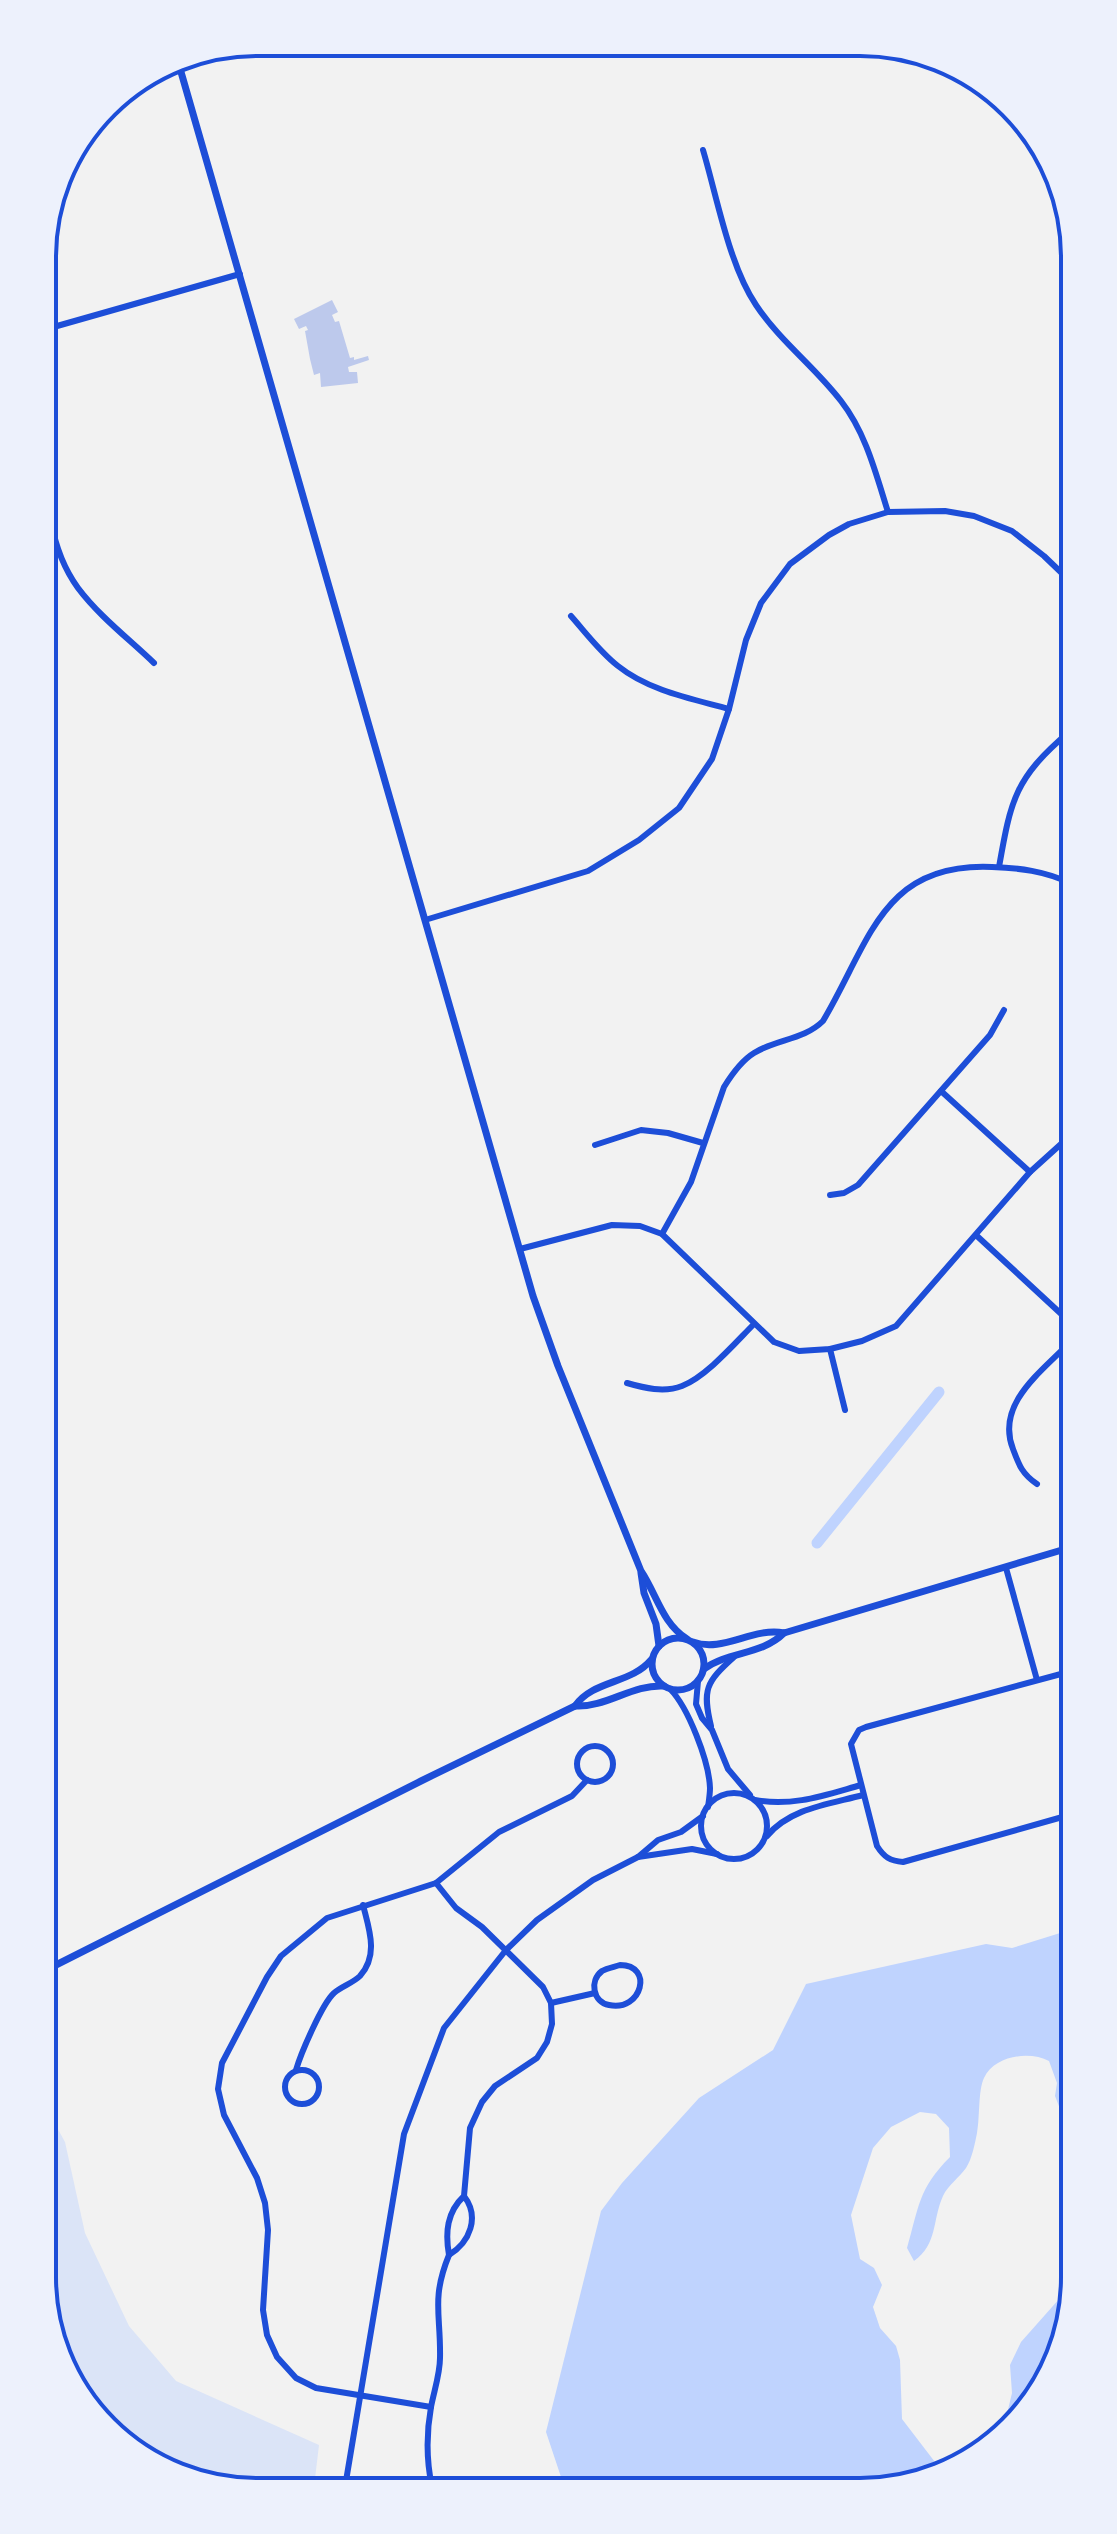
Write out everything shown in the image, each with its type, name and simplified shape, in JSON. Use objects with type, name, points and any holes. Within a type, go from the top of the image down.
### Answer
[{"type":"street","points":[[181,72],[545,1332],[641,1571],[653,1589],[667,1623],[701,1651],[704,1669]]},
{"type":"street","points":[[703,150],[736,264],[747,290],[772,326],[850,414],[871,458],[888,512]]},
{"type":"street","points":[[56,326],[240,274]]},
{"type":"street","points":[[425,920],[588,871],[639,840],[679,808],[712,759],[751,625],[761,603],[780,575],[799,556],[849,524],[888,512],[932,509],[985,520],[1012,531],[1028,542],[1061,573]]},
{"type":"street","points":[[56,546],[80,590],[154,663]]},
{"type":"street","points":[[571,616],[608,657],[635,677],[659,688],[729,709]]},
{"type":"street","points":[[999,867],[1007,817],[1021,782],[1039,758],[1061,739]]},
{"type":"street","points":[[662,1234],[691,1182],[703,1143],[731,1075],[755,1052],[809,1032],[823,1021],[882,913],[911,883],[939,870],[963,865],[1024,868],[1061,879]]},
{"type":"street","points":[[830,1195],[844,1193],[858,1185],[990,1035],[1004,1010]]},
{"type":"street","points":[[941,1091],[1030,1172]]},
{"type":"street","points":[[595,1145],[641,1130],[668,1133],[703,1143]]},
{"type":"street","points":[[520,1249],[612,1225],[640,1226],[662,1234],[774,1342],[799,1351],[830,1349],[862,1341],[896,1326],[1030,1172],[1061,1144]]},
{"type":"street","points":[[977,1236],[1061,1314]]},
{"type":"street","points":[[627,1383],[654,1390],[682,1386],[708,1367],[754,1324]]},
{"type":"street","points":[[830,1349],[845,1410]]},
{"type":"street","points":[[1037,1484],[1023,1475],[1010,1441],[1007,1423],[1013,1403],[1061,1352]]},
{"type":"street","points":[[708,1807],[710,1789],[705,1760],[684,1708],[653,1671],[653,1658],[658,1647],[668,1639],[690,1640],[709,1646],[769,1630],[784,1633],[1061,1550]]},
{"type":"street","points":[[1006,1568],[1037,1680]]},
{"type":"street","points":[[641,1571],[644,1593],[657,1627],[658,1647]]},
{"type":"street","points":[[765,1838],[767,1822],[761,1807],[728,1769],[712,1730],[696,1704],[698,1681],[704,1669],[716,1660],[772,1645],[784,1633]]},
{"type":"street","points":[[712,1730],[706,1689],[737,1654]]},
{"type":"street","points":[[575,1706],[582,1695],[635,1673],[653,1658]]},
{"type":"street","points":[[1061,1674],[859,1730],[851,1744],[877,1846],[884,1856],[893,1861],[903,1862],[1061,1817]]},
{"type":"street","points":[[56,1965],[575,1706],[586,1707],[647,1686],[682,1690],[698,1681]]},
{"type":"street","points":[[590,1747],[602,1748],[612,1761],[609,1775],[599,1782],[587,1780],[578,1770],[578,1758],[590,1747]]},
{"type":"street","points":[[431,2407],[316,2388],[296,2378],[277,2357],[267,2335],[263,2310],[268,2230],[265,2203],[257,2178],[224,2115],[218,2089],[222,2063],[281,1956],[327,1918],[436,1883],[499,1832],[572,1796],[587,1780]]},
{"type":"street","points":[[346,2478],[404,2134],[444,2028],[506,1950],[537,1920],[570,1896],[638,1857],[658,1840],[681,1832],[703,1816],[708,1807],[723,1795],[733,1793],[785,1804],[861,1785]]},
{"type":"street","points":[[638,1857],[692,1849],[733,1859],[749,1856],[789,1817],[863,1795]]},
{"type":"street","points":[[703,1816],[704,1838],[718,1854]]},
{"type":"street","points":[[430,2478],[427,2459],[431,2407],[441,2361],[436,2302],[440,2276],[449,2255],[449,2220],[455,2204],[464,2196],[470,2128],[482,2102],[495,2086],[537,2058],[547,2042],[552,2024],[551,2003],[543,1987],[482,1927],[456,1908],[436,1883]]},
{"type":"street","points":[[296,2070],[311,2072],[318,2081],[318,2093],[306,2103],[294,2102],[286,2093],[287,2078],[296,2070],[301,2052],[332,1994],[359,1977],[370,1961],[372,1940],[363,1905]]},
{"type":"street","points":[[626,1965],[639,1974],[639,1993],[633,2000],[608,2005],[601,2002],[595,1993],[594,1984],[603,1970],[626,1965]]},
{"type":"street","points":[[551,2003],[595,1993]]},
{"type":"street","points":[[449,2255],[464,2246],[472,2226],[472,2206],[464,2196]]},
{"type":"shaded area","points":[[56,2126],[65,2142],[85,2233],[129,2326],[176,2381],[319,2445],[315,2478],[218,2474],[192,2467],[145,2444],[106,2410],[83,2378],[71,2354],[58,2303]]},
{"type":"water","points":[[1061,1933],[1061,2111],[1055,2096],[1057,2083],[1049,2061],[1032,2056],[1004,2060],[989,2070],[984,2078],[972,2156],[943,2196],[931,2239],[922,2254],[914,2261],[907,2248],[917,2210],[931,2179],[950,2157],[949,2128],[936,2114],[920,2112],[891,2127],[873,2148],[851,2215],[860,2259],[874,2268],[882,2285],[873,2307],[880,2328],[896,2346],[900,2360],[902,2419],[936,2463],[912,2471],[860,2478],[561,2478],[546,2432],[601,2211],[622,2183],[699,2098],[773,2050],[806,1984],[986,1944],[1012,1948]]},
{"type":"water","points":[[1060,2298],[1046,2354],[1034,2378],[1007,2414],[1012,2393],[1010,2365],[1021,2342]]},
{"type":"building","points":[[332,300],[338,312],[332,315],[335,322],[339,321],[350,358],[354,357],[354,360],[368,356],[369,360],[348,367],[349,372],[357,372],[358,383],[321,387],[320,373],[314,375],[310,359],[305,331],[308,330],[306,326],[299,329],[294,319]]},
{"type":"waterway","points":[[817,1543],[939,1392]]}]
